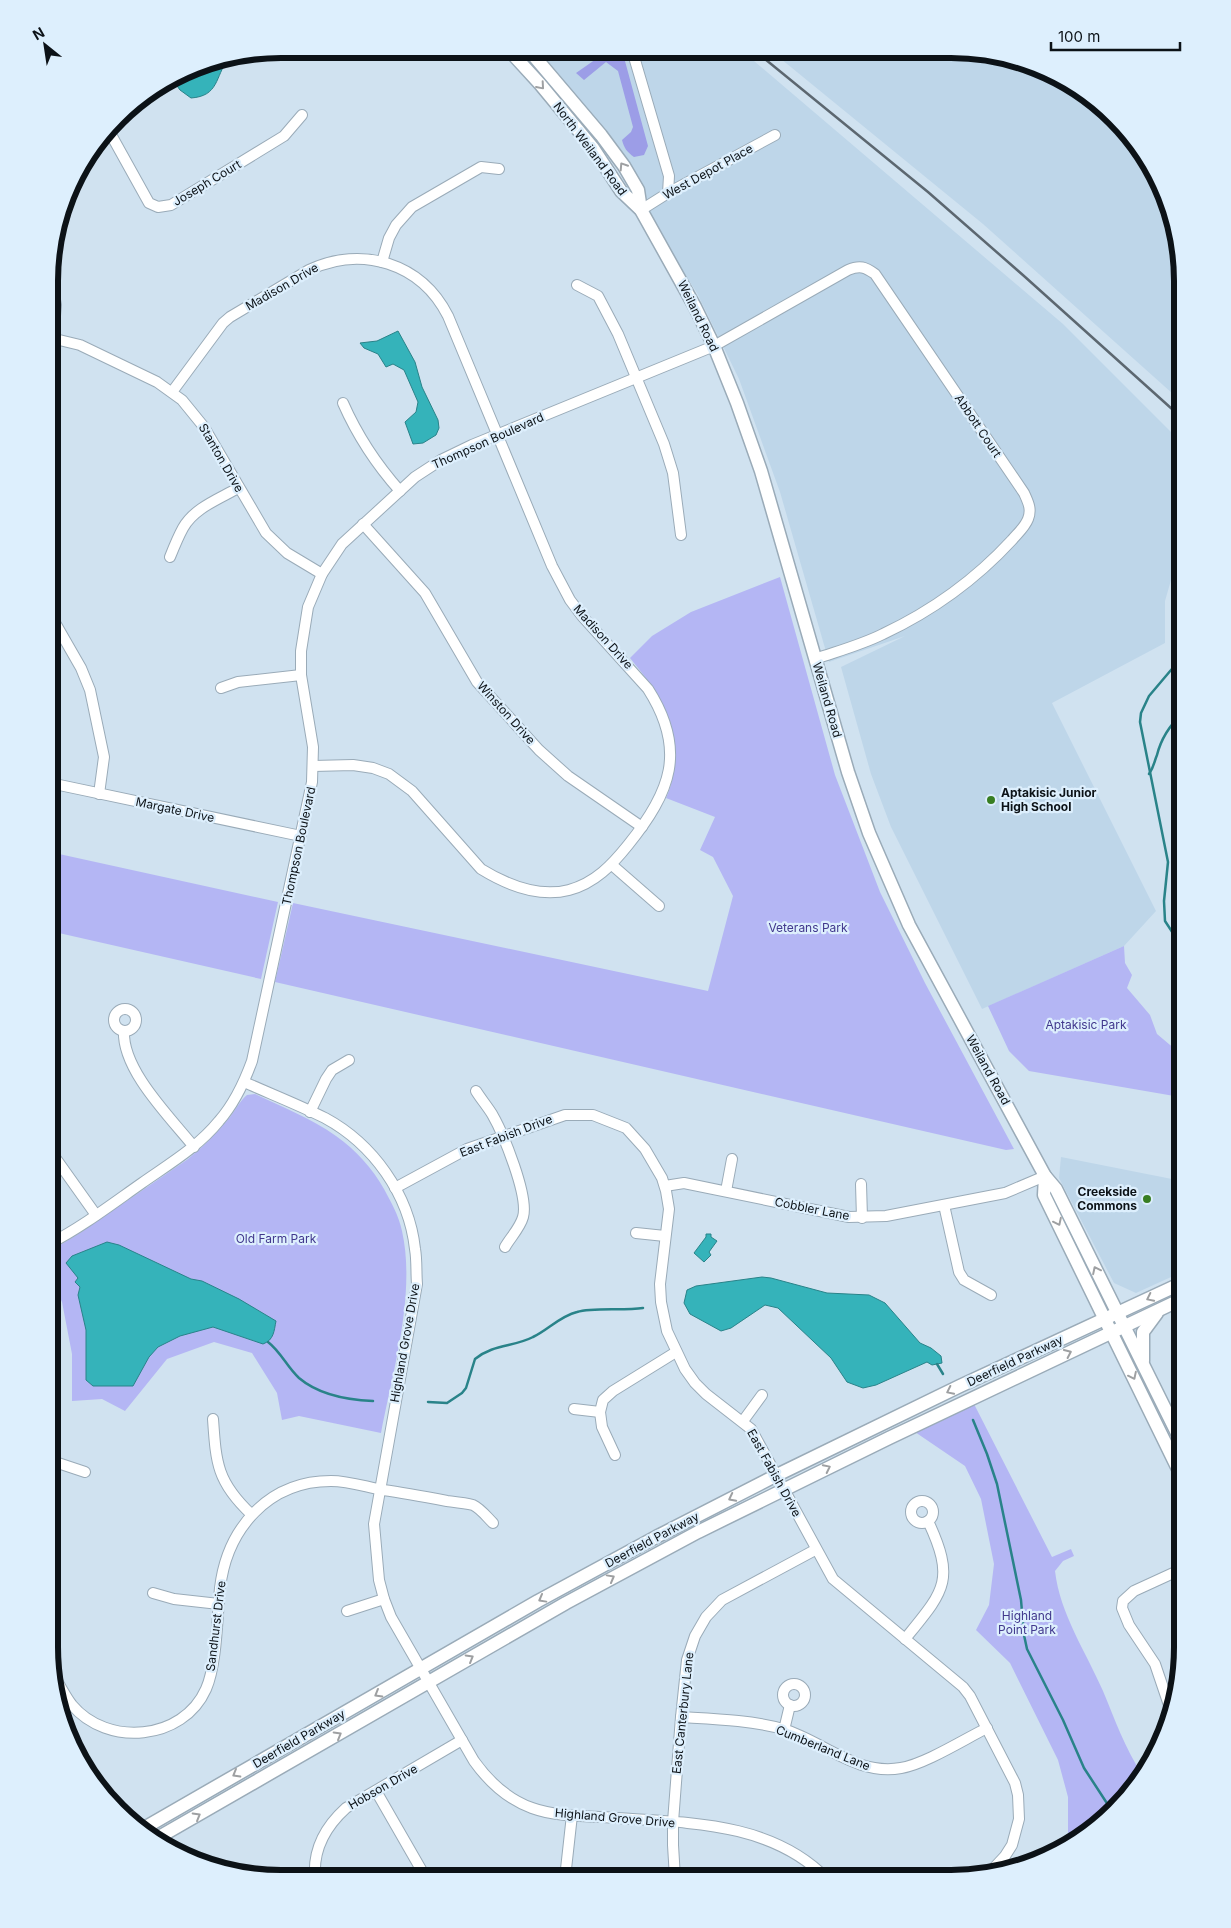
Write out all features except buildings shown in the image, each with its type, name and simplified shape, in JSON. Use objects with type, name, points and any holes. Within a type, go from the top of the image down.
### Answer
[{"type":"main road","name":"North Weiland Road","points":[[516,58],[593,148],[621,191],[641,210]]},
{"type":"main road","name":"North Weiland Road","points":[[535,58],[601,135],[624,166],[638,190],[641,210]]},
{"type":"main road","name":"Weiland Road","points":[[641,210],[695,307],[714,346],[737,402],[761,471],[848,772],[889,882],[909,925],[1045,1176],[1056,1190],[1174,1427]]},
{"type":"main road","name":"Weiland Road","points":[[1045,1176],[1044,1195],[1174,1461]]},
{"type":"main road","name":"Deerfield Parkway","points":[[148,1826],[538,1601],[656,1537],[775,1476],[960,1386],[1174,1287]]},
{"type":"main road","name":"Deerfield Parkway","points":[[161,1836],[615,1576],[784,1489],[1174,1303]]},
{"type":"main road","points":[[1143,1366],[1144,1332],[1147,1325],[1163,1308]]},
{"type":"street","points":[[634,58],[669,176],[668,193]]},
{"type":"street","name":"Joseph Court","points":[[112,136],[149,203],[158,207],[171,205],[284,136],[302,115]]},
{"type":"street","name":"West Depot Place","points":[[641,210],[668,193],[775,135]]},
{"type":"street","points":[[382,262],[389,238],[396,225],[412,207],[480,167],[499,169]]},
{"type":"street","name":"Madison Drive","points":[[172,392],[223,323],[309,270],[322,264],[359,258],[382,262],[408,272],[422,282],[442,304],[552,566],[570,600],[582,616],[643,682],[658,704],[666,723],[670,746],[667,780],[652,814],[612,865],[591,881],[568,890],[554,892],[519,888],[481,869],[412,791],[389,774],[373,768],[353,765],[313,766]]},
{"type":"street","name":"Abbott Court","points":[[714,346],[848,270],[857,266],[865,267],[875,274],[1021,488],[1029,504],[1030,513],[1024,526],[992,560],[956,591],[936,605],[882,635],[815,659]]},
{"type":"street","points":[[577,285],[598,296],[618,334],[637,378],[664,444],[673,473],[681,535]]},
{"type":"street","name":"Stanton Drive","points":[[58,340],[80,345],[157,382],[172,392],[187,406],[204,427],[266,533],[276,544],[301,563],[322,574]]},
{"type":"street","name":"Thompson Boulevard","points":[[58,1238],[96,1215],[194,1147],[229,1109],[244,1082],[252,1061],[309,803],[313,748],[301,675],[304,623],[313,594],[322,574],[342,544],[429,466],[498,434],[714,346]]},
{"type":"street","points":[[343,403],[366,448],[400,490]]},
{"type":"street","points":[[170,557],[184,526],[191,518],[199,510],[238,488]]},
{"type":"street","name":"Winston Drive","points":[[363,524],[425,593],[477,682],[539,750],[568,776],[642,827]]},
{"type":"street","points":[[58,628],[81,668],[90,690],[104,756],[99,794]]},
{"type":"street","points":[[221,688],[238,682],[301,675]]},
{"type":"street","name":"Margate Drive","points":[[58,785],[301,836]]},
{"type":"street","points":[[612,865],[659,906]]},
{"type":"street","points":[[124,1031],[125,1046],[142,1081],[194,1147]]},
{"type":"street","points":[[310,1112],[332,1070],[349,1060]]},
{"type":"street","name":"Highland Grove Drive","points":[[244,1082],[338,1126],[359,1142],[382,1166],[395,1188],[409,1220],[416,1248],[417,1284],[374,1524],[374,1542],[379,1580],[384,1599],[392,1617],[420,1670],[485,1777],[517,1801],[532,1808],[572,1816],[717,1826],[746,1832],[774,1842],[796,1853],[816,1870]]},
{"type":"street","points":[[476,1091],[493,1115],[518,1175],[524,1208],[522,1219],[504,1247]]},
{"type":"street","name":"East Fabish Drive","points":[[395,1188],[467,1148],[565,1115],[593,1115],[605,1118],[626,1128],[635,1137],[656,1166],[665,1186],[669,1209],[660,1284],[661,1302],[664,1318],[676,1352],[695,1383],[706,1394],[743,1421],[758,1439],[770,1461],[775,1476],[833,1579],[963,1687],[970,1696],[1015,1783],[1019,1807],[1012,1845],[996,1866]]},
{"type":"street","points":[[726,1191],[732,1159]]},
{"type":"street","points":[[58,1160],[96,1215]]},
{"type":"street","name":"Cobbler Lane","points":[[665,1186],[684,1183],[849,1217],[862,1218],[886,1216],[1005,1193],[1045,1176]]},
{"type":"street","points":[[861,1184],[862,1218]]},
{"type":"street","points":[[944,1205],[959,1272],[964,1280],[992,1295]]},
{"type":"street","points":[[636,1233],[665,1236]]},
{"type":"street","points":[[615,1455],[602,1427],[600,1412],[603,1400],[613,1391],[676,1352]]},
{"type":"street","points":[[743,1421],[762,1395]]},
{"type":"street","points":[[574,1409],[600,1412]]},
{"type":"street","points":[[213,1419],[220,1475],[237,1500],[251,1514]]},
{"type":"street","points":[[58,1463],[85,1472]]},
{"type":"street","name":"Sandhurst Drive","points":[[61,1688],[72,1705],[93,1722],[108,1730],[142,1733],[168,1726],[184,1715],[196,1704],[207,1687],[211,1674],[224,1563],[228,1551],[238,1530],[251,1514],[277,1495],[290,1489],[316,1482],[348,1482],[475,1506],[493,1523]]},
{"type":"street","points":[[905,1639],[930,1608],[942,1586],[943,1564],[940,1547],[928,1521]]},
{"type":"street","name":"East Canterbury Lane","points":[[675,1870],[673,1822],[681,1717],[688,1654],[695,1636],[710,1613],[732,1593],[815,1550]]},
{"type":"street","points":[[1167,1700],[1155,1664],[1124,1617],[1122,1608],[1123,1601],[1134,1591],[1174,1573]]},
{"type":"street","points":[[153,1593],[174,1599],[219,1604]]},
{"type":"street","points":[[347,1612],[384,1599]]},
{"type":"street","points":[[784,1730],[790,1705]]},
{"type":"street","name":"Cumberland Lane","points":[[681,1717],[740,1721],[784,1730],[856,1764],[884,1770],[914,1765],[987,1728]]},
{"type":"street","name":"Hobson Drive","points":[[315,1870],[315,1859],[322,1836],[329,1825],[346,1808],[462,1740]]},
{"type":"street","points":[[376,1791],[421,1870]]},
{"type":"street","points":[[566,1870],[572,1816]]},
{"type":"shaded area","points":[[539,58],[750,58],[1063,324],[1174,435],[1174,570],[1165,601],[1165,643],[1052,703],[1156,911],[1124,946],[982,1009],[891,827],[871,774],[841,667],[905,636],[829,662],[780,492],[739,379],[697,293],[581,112]]},
{"type":"shaded area","points":[[598,58],[624,58],[648,146],[644,155],[634,157],[626,150],[622,140],[631,132],[633,127],[618,71],[606,62],[584,80],[576,73]]},
{"type":"shaded area","points":[[780,58],[979,59],[1008,65],[1036,74],[1062,87],[1097,113],[1118,134],[1144,169],[1157,195],[1166,223],[1172,252],[1174,281],[1174,395],[983,224]]},
{"type":"shaded area","points":[[225,65],[212,90],[207,94],[191,98],[180,90],[176,84],[195,74]]},
{"type":"shaded area","points":[[398,331],[415,362],[422,387],[438,420],[439,428],[436,435],[423,443],[413,444],[405,422],[416,412],[418,402],[404,370],[393,364],[386,367],[378,354],[364,348],[360,343],[377,341]]},
{"type":"shaded area","name":"Creekside Commons","points":[[1061,1157],[1174,1179],[1174,1276],[1136,1293],[1114,1283],[1059,1178]]},
{"type":"shaded area","points":[[706,1234],[711,1234],[711,1237],[717,1241],[709,1252],[711,1255],[704,1262],[694,1253],[706,1237]]},
{"type":"shaded area","points":[[107,1242],[119,1245],[239,1299],[276,1321],[271,1338],[263,1344],[213,1327],[180,1336],[158,1347],[149,1357],[133,1386],[93,1386],[86,1380],[86,1330],[78,1295],[80,1287],[75,1282],[78,1278],[66,1263],[72,1256]]},
{"type":"shaded area","points":[[762,1277],[827,1293],[869,1295],[885,1303],[920,1343],[931,1348],[941,1356],[942,1363],[932,1365],[927,1362],[876,1385],[863,1388],[847,1382],[831,1358],[778,1308],[765,1305],[731,1328],[721,1331],[690,1314],[684,1303],[687,1290],[696,1286]]},
{"type":"green space","name":"Veterans Park","points":[[780,577],[835,775],[880,892],[925,983],[1014,1149],[1006,1150],[275,982],[293,903],[708,991],[733,896],[713,857],[700,850],[715,817],[666,798],[674,766],[672,731],[656,693],[630,658],[652,636],[691,612]]},
{"type":"green space","points":[[58,854],[278,902],[261,979],[58,933]]},
{"type":"green space","name":"Aptakisic Park","points":[[1124,946],[1125,963],[1132,975],[1127,988],[1150,1015],[1157,1034],[1174,1048],[1174,1096],[1029,1071],[1009,1051],[988,1006]]},
{"type":"green space","name":"Old Farm Park","points":[[255,1094],[296,1113],[317,1124],[350,1147],[379,1181],[399,1220],[406,1255],[405,1306],[397,1358],[381,1433],[299,1416],[282,1420],[277,1393],[252,1353],[214,1342],[167,1359],[125,1411],[102,1399],[72,1401],[72,1354],[62,1302],[58,1293],[58,1246],[188,1159],[220,1128],[247,1095]]},
{"type":"green space","name":"Highland Point Park","points":[[974,1404],[1052,1557],[1071,1549],[1074,1556],[1063,1561],[1055,1571],[1062,1602],[1125,1744],[1138,1768],[1108,1805],[1068,1837],[1068,1797],[1058,1760],[1010,1663],[976,1630],[989,1605],[994,1564],[981,1499],[965,1466],[915,1432]]},
{"type":"waterway","points":[[1174,666],[1149,696],[1141,713],[1140,722],[1168,862],[1164,901],[1165,921],[1174,935]]},
{"type":"waterway","points":[[1149,774],[1164,738],[1174,723]]},
{"type":"waterway","points":[[428,1402],[447,1403],[462,1393],[466,1388],[475,1359],[482,1354],[533,1337],[571,1314],[591,1310],[643,1308]]},
{"type":"waterway","points":[[268,1342],[277,1350],[295,1374],[315,1389],[334,1395],[373,1401]]},
{"type":"waterway","points":[[937,1364],[943,1374]]},
{"type":"waterway","points":[[973,1420],[997,1484],[1021,1600],[1027,1649],[1063,1720],[1084,1768],[1108,1805]]},
{"type":"railway","points":[[764,58],[928,192],[1174,411]]},
{"type":"place","name":"Aptakisic Junior High School","points":[[991,800]]},
{"type":"place","name":"Creekside Commons","points":[[1147,1199]]}]
